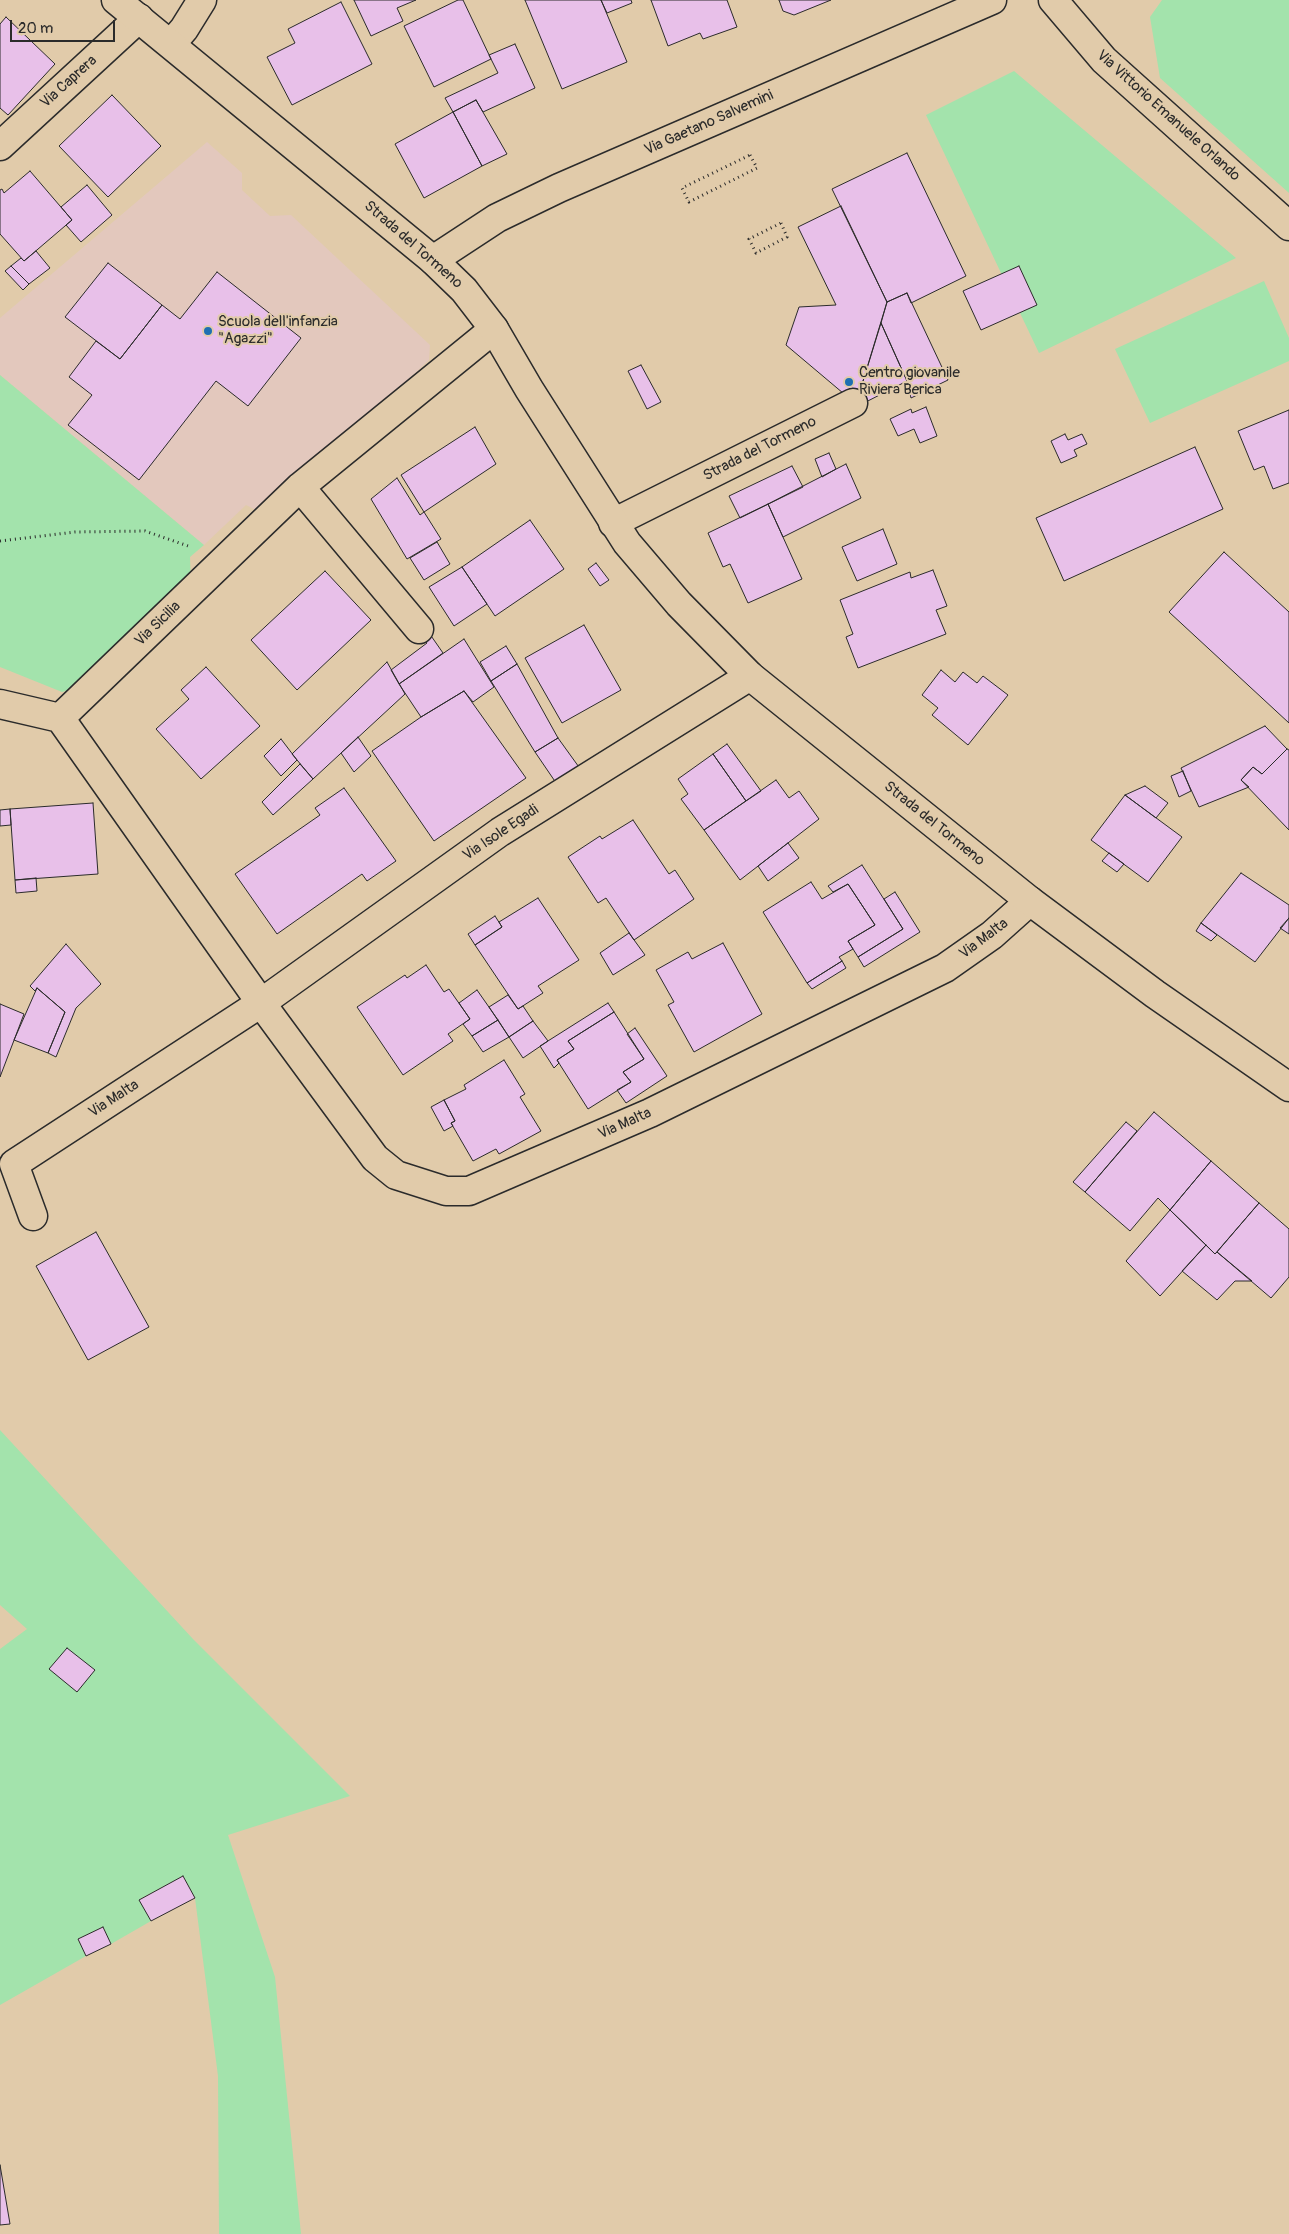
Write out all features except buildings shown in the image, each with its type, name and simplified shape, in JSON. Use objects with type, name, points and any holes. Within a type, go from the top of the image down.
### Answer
[{"type":"street","name":"Strada del Tormeno","points":[[116,0],[433,260],[464,290],[494,330],[626,543],[679,604],[750,676],[1030,901],[1155,994],[1289,1087]]},
{"type":"street","points":[[171,44],[184,29],[202,0]]},
{"type":"street","name":"Via Gaetano Salvemini","points":[[433,260],[497,218],[559,188],[992,0]]},
{"type":"street","name":"Via Vittorio Emanuele Orlando","points":[[1053,0],[1104,60],[1289,226]]},
{"type":"street","name":"Via Caprera","points":[[0,146],[139,18]]},
{"type":"street","name":"Via Sicilia","points":[[60,718],[300,488],[494,330]]},
{"type":"street","name":"Strada del Tormeno","points":[[613,522],[853,403]]},
{"type":"street","points":[[300,488],[419,629]]},
{"type":"street","name":"Via Isole Egadi","points":[[261,1003],[500,832],[750,676]]},
{"type":"street","points":[[0,704],[60,718]]},
{"type":"street","name":"Via Malta","points":[[60,718],[261,1003],[375,1158],[396,1174],[446,1191],[469,1191],[650,1114],[945,968],[992,935],[1030,901]]},
{"type":"street","name":"Via Malta","points":[[33,1216],[14,1164],[261,1003]]},
{"type":"path","points":[[750,155],[756,168],[689,202],[682,188],[750,155]]},
{"type":"path","points":[[781,223],[788,237],[756,253],[749,239],[781,223]]},
{"type":"path","points":[[0,540],[76,532],[145,531],[226,559]]},
{"type":"shaded area","name":"Scuola dell'infanzia \"Agazzi\"","points":[[207,142],[242,173],[242,190],[270,216],[291,215],[430,345],[429,360],[266,515],[246,505],[204,545],[0,375],[0,318]]},
{"type":"green space","points":[[1162,0],[1289,0],[1289,193],[1160,78],[1150,17]]},
{"type":"green space","points":[[1014,71],[1236,258],[1039,353],[926,115]]},
{"type":"green space","points":[[1264,281],[1289,338],[1289,361],[1150,423],[1115,349]]},
{"type":"green space","points":[[0,375],[204,545],[190,557],[191,585],[77,688],[62,692],[0,667]]},
{"type":"green space","points":[[0,1430],[193,1639],[350,1796],[228,1835],[275,1977],[301,2234],[219,2234],[218,2076],[195,1898],[183,1876],[140,1899],[151,1921],[111,1944],[103,1927],[78,1939],[86,1956],[0,2005],[0,1649],[27,1629],[0,1605]]},
{"type":"place","name":"Scuola dell'infanzia \"Agazzi\"","points":[[208,331]]},
{"type":"place","name":"Centro giovanile Riviera Berica","points":[[849,382]]}]
